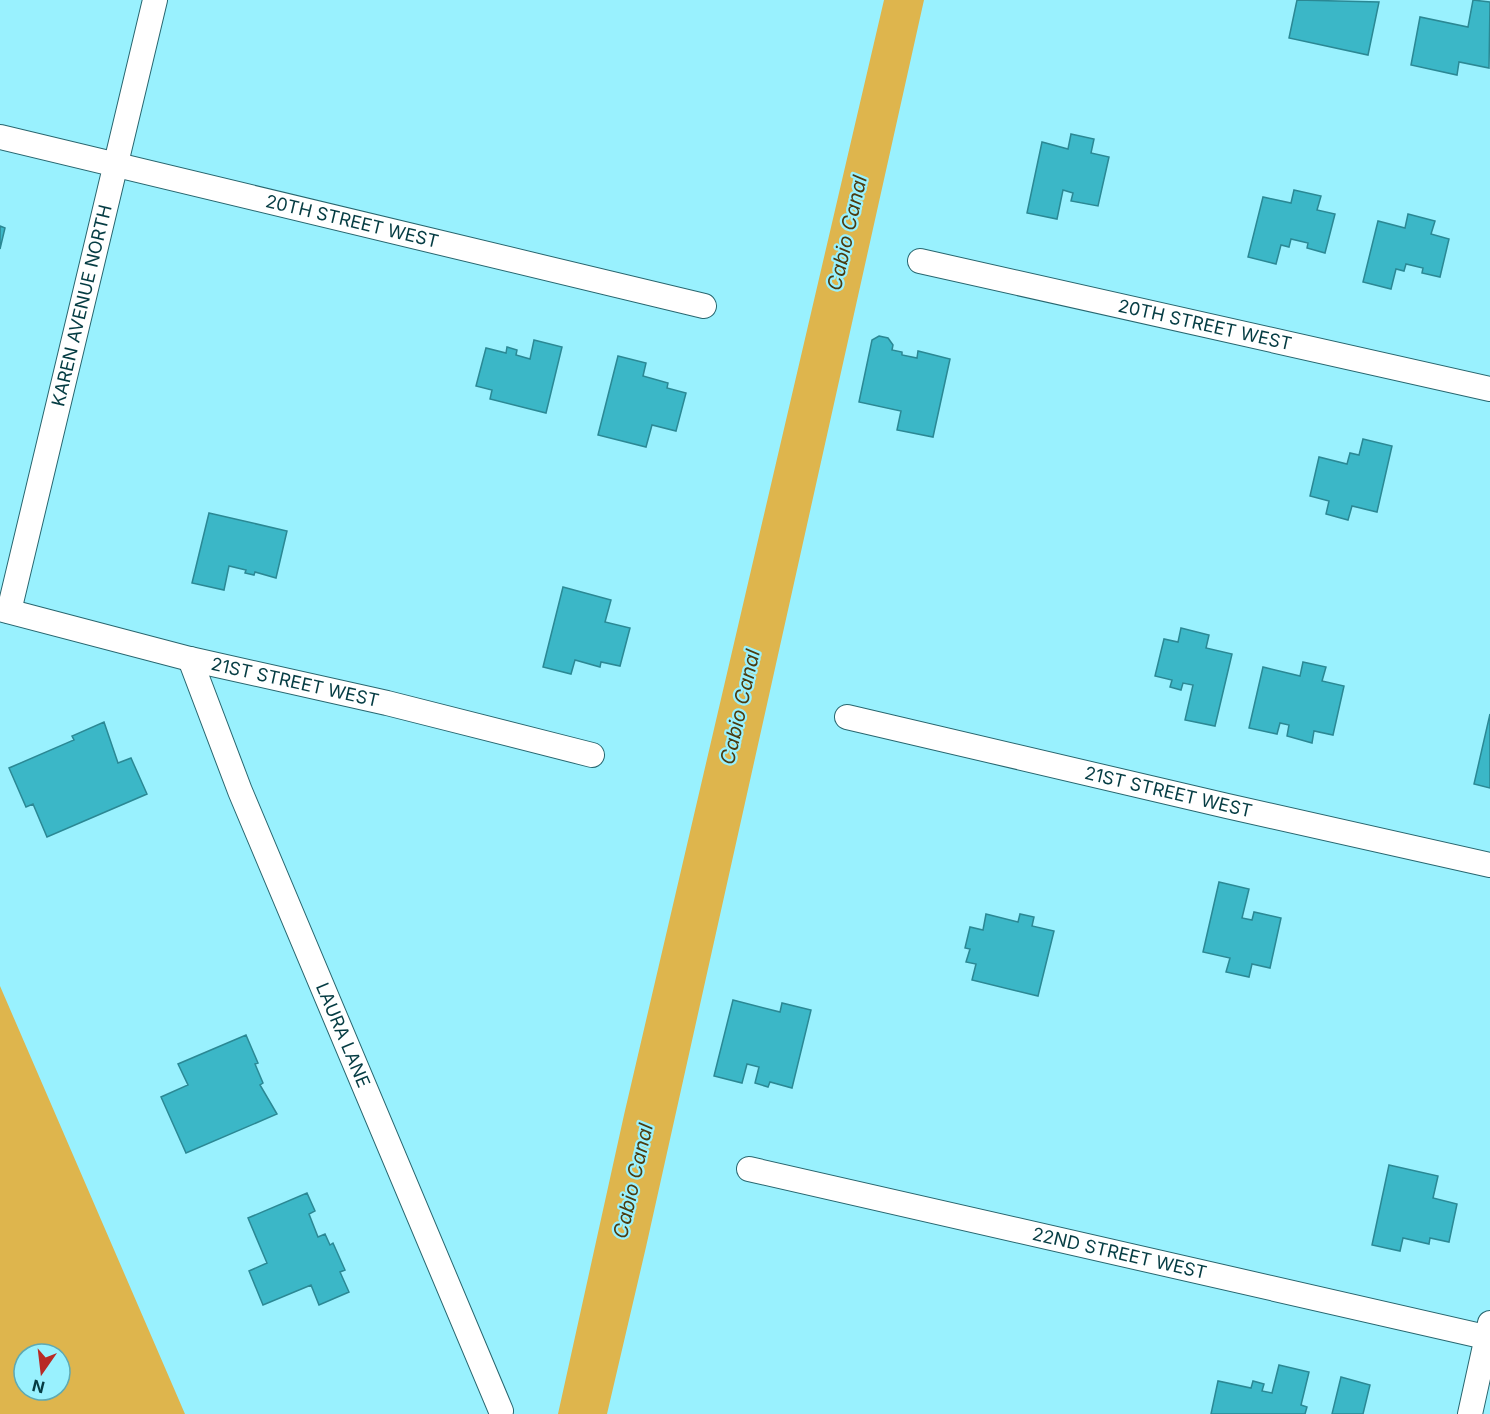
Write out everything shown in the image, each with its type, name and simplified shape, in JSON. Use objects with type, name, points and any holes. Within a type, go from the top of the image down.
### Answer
[{"type":"street","name":"KAREN AVENUE NORTH","points":[[4,610],[155,0]]},
{"type":"street","name":"20TH STREET WEST","points":[[0,137],[704,306]]},
{"type":"street","name":"20TH STREET WEST","points":[[920,261],[1490,389]]},
{"type":"street","name":"21ST STREET WEST","points":[[4,610],[190,658],[387,703],[592,755]]},
{"type":"street","name":"LAURA LANE","points":[[190,658],[240,791],[501,1411]]},
{"type":"street","name":"21ST STREET WEST","points":[[847,717],[1490,865]]},
{"type":"street","name":"22ND STREET WEST","points":[[749,1169],[1489,1333]]},
{"type":"street","points":[[1470,1414],[1489,1333]]},
{"type":"water","name":"Cabio Canal","points":[[884,0],[924,0],[646,1247],[607,1414],[558,1414],[624,1115]]},
{"type":"water","points":[[0,986],[185,1414],[0,1414]]},
{"type":"building","points":[[1297,0],[1379,2],[1368,55],[1289,38]]},
{"type":"building","points":[[1473,0],[1490,2],[1489,68],[1459,62],[1457,75],[1411,65],[1420,17],[1468,27]]},
{"type":"building","points":[[1071,134],[1094,139],[1091,153],[1109,157],[1098,206],[1071,201],[1073,193],[1063,190],[1057,219],[1027,213],[1042,142],[1068,149]]},
{"type":"building","points":[[1294,190],[1321,196],[1317,210],[1335,214],[1325,253],[1307,248],[1308,243],[1291,239],[1289,247],[1281,245],[1276,264],[1248,257],[1263,197],[1291,203]]},
{"type":"building","points":[[1408,214],[1435,221],[1431,234],[1449,239],[1440,277],[1422,273],[1423,268],[1406,264],[1404,271],[1396,269],[1391,289],[1363,282],[1378,221],[1405,228]]},
{"type":"building","points":[[0,226],[5,228],[0,249]]},
{"type":"building","points":[[879,336],[888,338],[893,345],[892,350],[902,352],[902,355],[917,358],[918,351],[950,359],[933,437],[897,430],[901,411],[859,402],[872,340]]},
{"type":"building","points":[[534,340],[562,347],[546,413],[490,399],[492,390],[476,386],[486,348],[506,353],[507,347],[517,350],[516,355],[530,359]]},
{"type":"building","points":[[618,356],[646,363],[643,376],[668,383],[667,388],[686,393],[676,431],[652,425],[646,447],[598,435]]},
{"type":"building","points":[[1363,439],[1392,446],[1377,512],[1352,506],[1348,520],[1326,514],[1329,501],[1310,496],[1319,457],[1347,464],[1350,453],[1359,455]]},
{"type":"building","points":[[209,513],[287,531],[276,578],[255,572],[254,575],[245,573],[246,570],[229,566],[224,590],[192,583]]},
{"type":"building","points":[[563,587],[611,600],[605,622],[630,628],[620,666],[601,662],[600,667],[575,660],[571,674],[543,667]]},
{"type":"building","points":[[1181,628],[1209,635],[1206,648],[1232,654],[1215,726],[1185,720],[1193,685],[1183,683],[1181,690],[1170,687],[1172,680],[1155,676],[1164,639],[1178,642]]},
{"type":"building","points":[[1303,662],[1326,667],[1322,681],[1344,686],[1333,735],[1314,731],[1312,743],[1287,736],[1289,725],[1280,723],[1277,734],[1249,728],[1263,667],[1300,676]]},
{"type":"building","points":[[1490,714],[1490,788],[1474,784]]},
{"type":"building","points":[[104,722],[118,763],[131,758],[147,794],[47,837],[33,804],[26,807],[9,768],[74,740],[72,736]]},
{"type":"building","points":[[1219,882],[1249,889],[1242,918],[1252,920],[1254,912],[1281,918],[1270,968],[1252,964],[1249,977],[1226,972],[1230,958],[1203,952]]},
{"type":"building","points":[[986,914],[1018,922],[1020,914],[1034,917],[1032,926],[1054,931],[1038,996],[972,980],[976,964],[966,962],[970,949],[965,948],[970,927],[983,930]]},
{"type":"building","points":[[733,1000],[780,1012],[782,1003],[811,1010],[792,1088],[770,1082],[768,1087],[755,1083],[759,1067],[747,1064],[742,1083],[714,1076]]},
{"type":"building","points":[[246,1035],[258,1063],[255,1064],[263,1083],[260,1085],[277,1114],[186,1153],[161,1097],[188,1085],[178,1064]]},
{"type":"building","points":[[1389,1165],[1438,1176],[1433,1198],[1457,1204],[1449,1242],[1430,1238],[1429,1244],[1403,1238],[1400,1251],[1372,1245]]},
{"type":"building","points":[[307,1193],[315,1211],[309,1214],[318,1237],[325,1234],[330,1245],[333,1243],[345,1270],[340,1272],[349,1292],[319,1305],[311,1285],[263,1305],[249,1271],[267,1263],[248,1218]]},
{"type":"building","points":[[1279,1365],[1309,1372],[1301,1405],[1307,1407],[1305,1414],[1211,1414],[1218,1381],[1251,1388],[1253,1381],[1264,1384],[1262,1391],[1272,1393]]},
{"type":"building","points":[[1341,1377],[1370,1385],[1363,1414],[1332,1414]]}]
